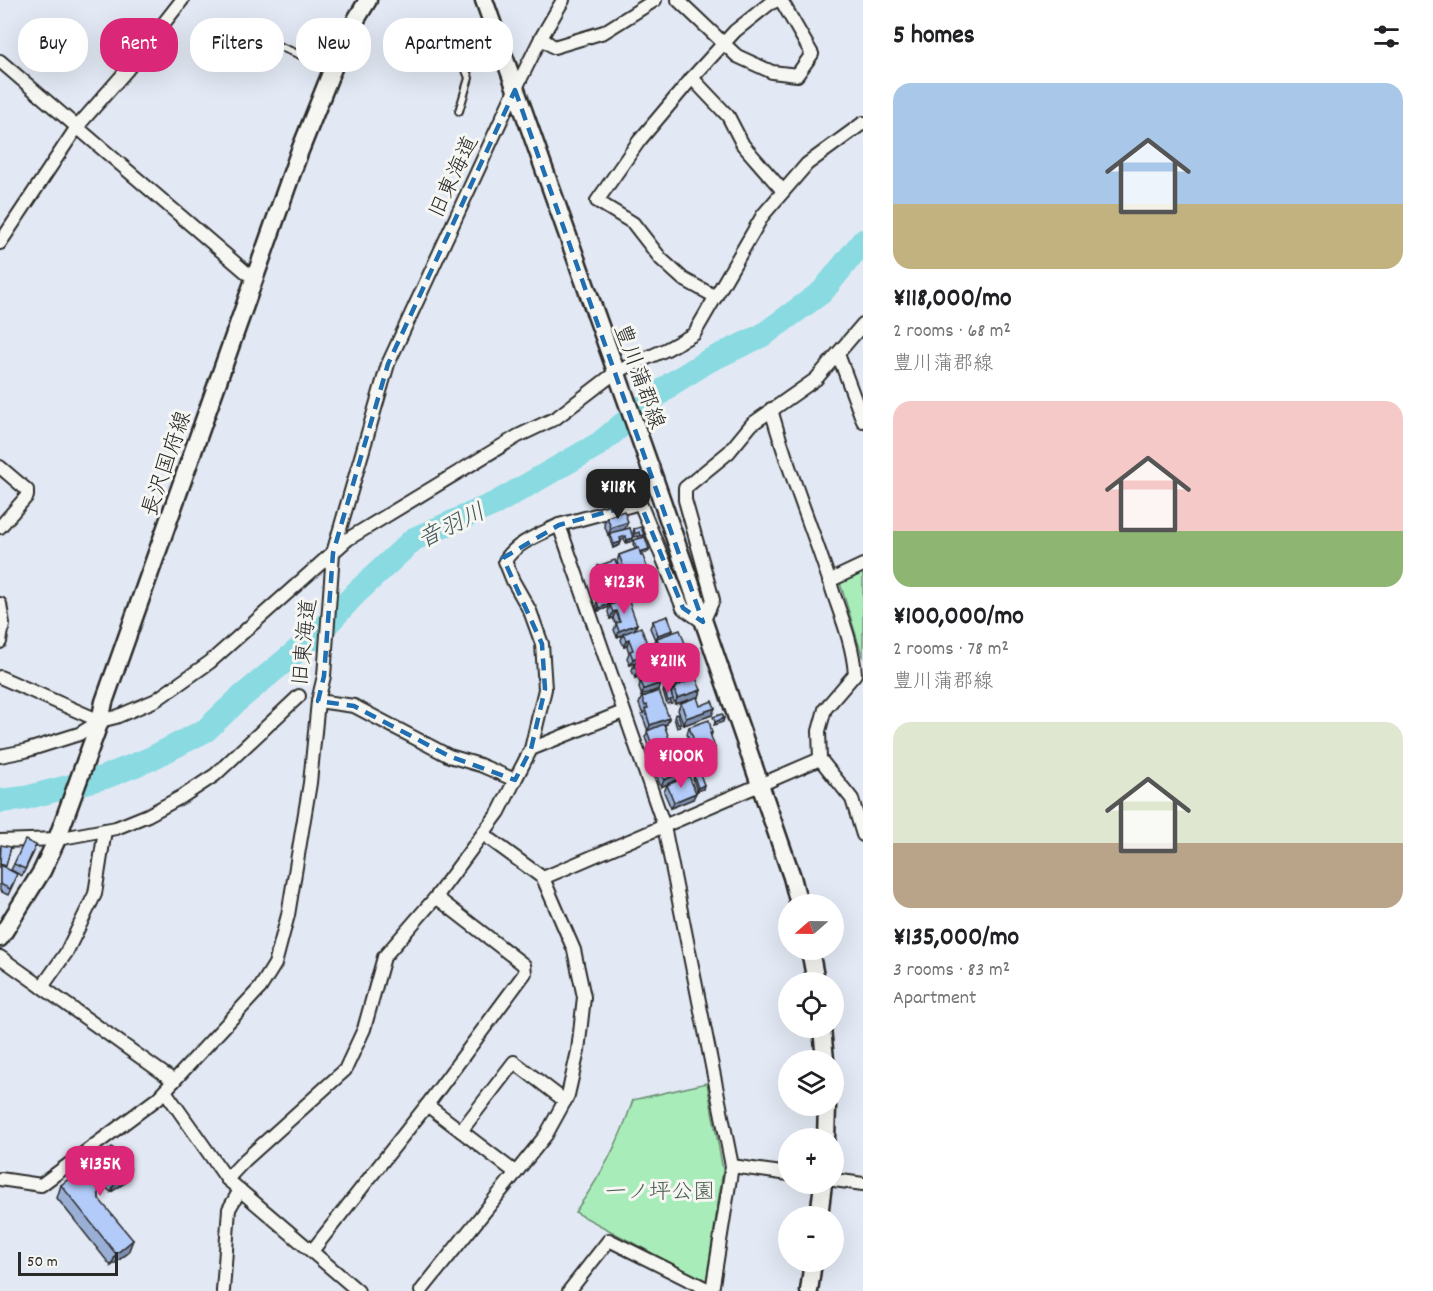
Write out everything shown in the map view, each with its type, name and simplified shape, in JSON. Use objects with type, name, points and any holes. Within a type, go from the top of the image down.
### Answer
[{"type":"main road","name":"長沢国府線","points":[[357,18],[368,0]]},
{"type":"main road","name":"豊川蒲郡線","points":[[484,0],[490,18]]},
{"type":"main road","name":"長沢国府線","points":[[0,938],[42,871],[58,836],[299,153],[331,72]]},
{"type":"main road","name":"豊川蒲郡線","points":[[509,72],[653,475],[796,894]]},
{"type":"main road","points":[[808,1291],[811,1272]]},
{"type":"street","points":[[0,243],[77,127],[127,70],[182,0]]},
{"type":"street","name":"旧東海道","points":[[0,1179],[40,1185],[71,1164],[170,1086],[260,988],[275,964],[288,915],[310,783],[318,701],[324,676],[332,559],[388,364],[515,90],[563,0]]},
{"type":"street","points":[[541,38],[554,47],[604,32],[655,0]]},
{"type":"street","points":[[678,0],[724,44],[737,56],[772,72],[797,75],[812,54],[779,0],[769,4],[735,31],[724,44],[692,78],[639,141],[597,201],[633,223],[661,258],[682,279],[716,297]]},
{"type":"street","points":[[0,61],[255,279]]},
{"type":"street","points":[[692,78],[728,116],[743,145],[783,191]]},
{"type":"street","points":[[0,756],[26,752],[79,734],[156,700],[210,662],[332,559],[348,539],[518,436],[556,418],[618,376],[694,334],[763,215],[807,164],[863,123]]},
{"type":"street","points":[[227,1179],[245,1160],[345,1071],[364,1029],[384,957],[436,897],[499,812],[531,749],[545,689],[542,644],[530,611],[505,561],[509,554],[559,525],[640,503],[683,608],[703,622],[713,600],[685,500],[684,488],[729,452],[752,424],[816,379],[863,324]]},
{"type":"street","points":[[838,354],[863,421]]},
{"type":"street","points":[[771,409],[782,451],[830,580],[853,653],[855,674],[825,709],[819,731],[820,759],[852,798],[863,835]]},
{"type":"street","points":[[0,467],[27,490],[27,496],[0,527]]},
{"type":"street","points":[[559,525],[664,826],[732,1166],[712,1291],[609,1240],[569,1291]]},
{"type":"street","points":[[830,580],[863,565]]},
{"type":"street","points":[[0,604],[3,624],[0,642]]},
{"type":"street","points":[[0,677],[98,727]]},
{"type":"street","points":[[0,841],[105,830],[148,815],[215,775],[299,696]]},
{"type":"street","points":[[318,701],[354,706],[448,756],[480,765],[515,780]]},
{"type":"street","points":[[531,749],[623,712]]},
{"type":"street","points":[[543,878],[820,759]]},
{"type":"street","points":[[42,987],[66,953],[95,894],[105,830]]},
{"type":"street","points":[[421,1291],[546,1135],[568,1095],[578,1051],[584,997],[574,950],[543,878],[483,834]]},
{"type":"street","points":[[312,1251],[427,1105],[525,973],[524,965],[436,897]]},
{"type":"street","points":[[0,957],[170,1086],[227,1179],[358,1291]]},
{"type":"street","points":[[461,1131],[514,1062],[565,1101]]},
{"type":"street","points":[[427,1105],[516,1173]]},
{"type":"street","points":[[732,1166],[778,1172]]},
{"type":"street","points":[[844,1181],[863,1184]]},
{"type":"street","points":[[223,1291],[229,1209],[240,1190]]},
{"type":"lane","points":[[459,111],[469,78],[467,72]]},
{"type":"highlighted area","points":[[515,90],[703,622],[683,608],[640,503],[559,525],[503,558],[542,644],[545,689],[531,749],[515,780],[449,756],[354,706],[318,701],[324,676],[333,553],[388,364]]},
{"type":"green space","points":[[863,572],[863,658],[840,583]]},
{"type":"green space","name":"一ノ坪公園","points":[[707,1083],[723,1170],[706,1282],[575,1212],[608,1159],[633,1100]]},
{"type":"building","points":[[624,511],[628,522],[611,528],[607,517]]},
{"type":"building","points":[[641,527],[644,535],[640,536],[639,532],[635,534],[634,529]]},
{"type":"building","points":[[630,528],[633,538],[627,540],[626,536],[620,538],[621,542],[614,544],[610,533]]},
{"type":"building","points":[[645,537],[649,549],[640,552],[634,540]]},
{"type":"building","points":[[639,548],[648,570],[645,571],[648,580],[631,586],[619,555]]},
{"type":"building","points":[[615,560],[626,592],[610,598],[598,566]]},
{"type":"building","points":[[607,599],[609,604],[599,608],[597,602]]},
{"type":"building","points":[[628,599],[637,624],[619,631],[616,623],[620,622],[616,611],[613,612],[610,605]]},
{"type":"building","points":[[668,616],[673,630],[658,635],[653,621]]},
{"type":"building","points":[[641,627],[650,652],[633,659],[629,639],[626,640],[623,634]]},
{"type":"building","points":[[680,630],[686,646],[663,655],[657,638]]},
{"type":"building","points":[[688,649],[692,660],[669,669],[665,656]]},
{"type":"building","points":[[652,658],[661,683],[644,689],[640,670],[637,671],[634,664]]},
{"type":"building","points":[[690,663],[693,677],[675,684],[670,670]]},
{"type":"building","points":[[696,678],[701,690],[677,698],[674,689]]},
{"type":"building","points":[[669,687],[673,699],[668,701],[664,689]]},
{"type":"building","points":[[659,691],[669,718],[650,725],[645,709],[648,708],[642,697]]},
{"type":"building","points":[[697,697],[700,706],[712,701],[715,708],[686,718],[681,703]]},
{"type":"building","points":[[678,714],[681,724],[678,724],[675,715]]},
{"type":"building","points":[[722,714],[724,718],[715,722],[713,717]]},
{"type":"building","points":[[709,720],[715,748],[699,754],[689,727]]},
{"type":"building","points":[[664,724],[671,744],[654,750],[647,731]]},
{"type":"building","points":[[669,749],[671,753],[663,756],[661,752]]},
{"type":"building","points":[[678,754],[685,771],[664,780],[657,764]]},
{"type":"building","points":[[700,774],[704,785],[698,788],[694,776]]},
{"type":"building","points":[[689,776],[696,793],[674,802],[667,785]]},
{"type":"building","points":[[25,840],[36,845],[25,869],[14,864]]},
{"type":"building","points":[[1,845],[11,847],[6,866],[0,864]]},
{"type":"building","points":[[0,865],[17,874],[10,889],[0,884]]},
{"type":"building","points":[[112,1147],[130,1169],[116,1180],[110,1175],[98,1182],[99,1199],[133,1240],[116,1254],[61,1185]]},
{"type":"waterway","name":"音羽川","points":[[0,801],[25,798],[105,777],[150,759],[206,730],[239,699],[321,631],[355,594],[414,539],[496,503],[599,444],[671,384],[708,361],[763,335],[822,292],[863,241]]}]
